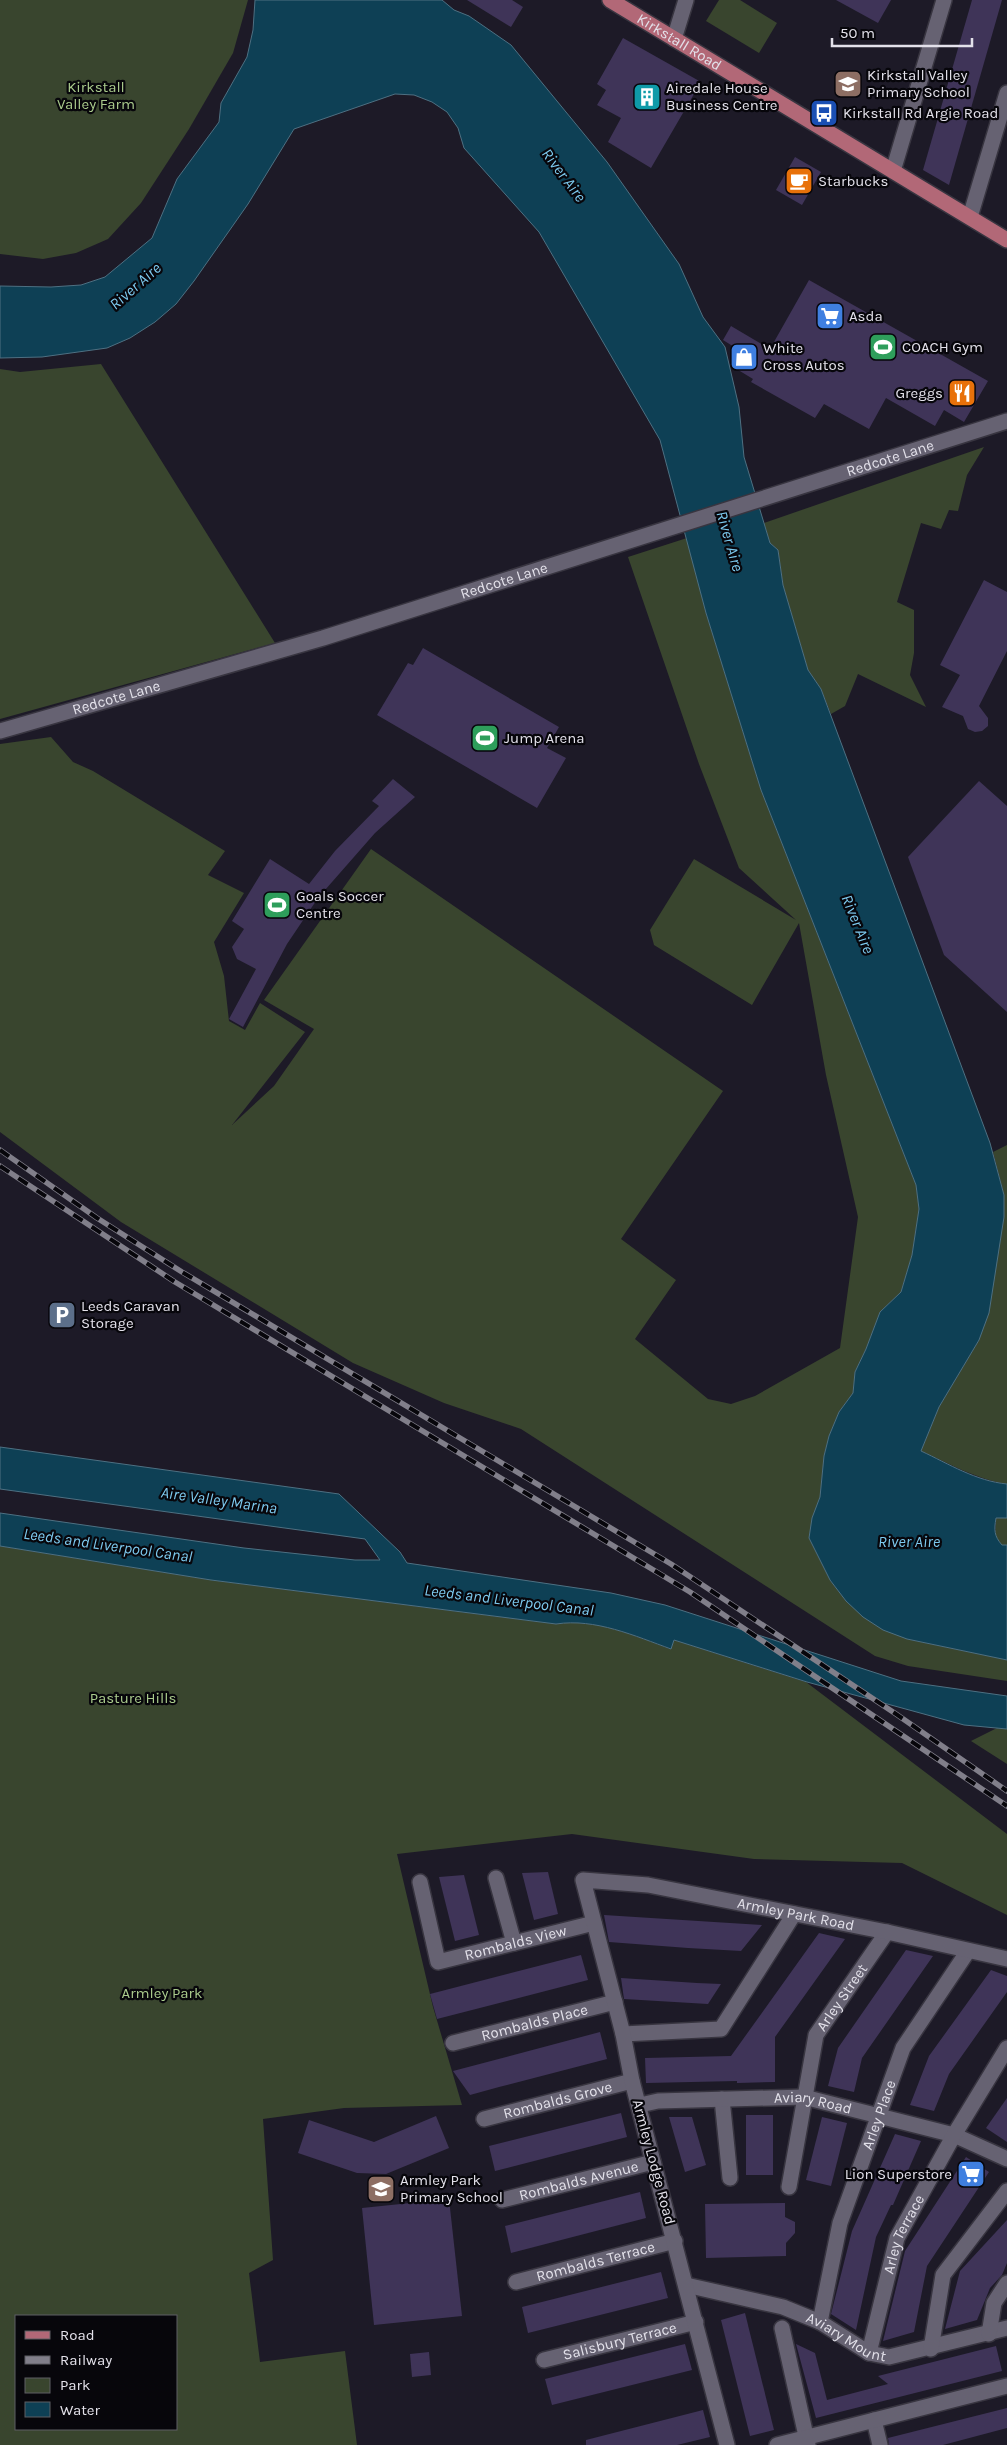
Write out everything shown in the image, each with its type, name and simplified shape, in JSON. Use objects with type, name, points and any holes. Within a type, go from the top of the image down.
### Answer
[{"type":"main road","name":"Kirkstall Road","points":[[610,0],[1007,240]]},
{"type":"street","points":[[674,38],[686,0]]},
{"type":"street","points":[[893,171],[944,0]]},
{"type":"street","points":[[970,217],[1007,93]]},
{"type":"street","name":"Redcote Lane","points":[[0,731],[298,646],[777,496],[1007,421]]},
{"type":"street","points":[[496,1878],[514,1943]]},
{"type":"street","name":"Armley Park Road","points":[[583,1880],[648,1885],[888,1932],[1007,1959]]},
{"type":"street","name":"Armley Lodge Road","points":[[583,1880],[623,2034],[632,2081],[640,2105],[653,2162],[727,2445]]},
{"type":"street","name":"Rombalds View","points":[[420,1882],[438,1962],[594,1923]]},
{"type":"street","points":[[623,2034],[721,2030],[794,1914]]},
{"type":"street","name":"Arley Street","points":[[789,2187],[816,2035],[888,1932]]},
{"type":"street","name":"Arley Place","points":[[820,2322],[840,2223],[903,2048],[968,1951]]},
{"type":"street","name":"Rombalds Place","points":[[453,2043],[615,2002]]},
{"type":"street","name":"Arley Terrace","points":[[869,2353],[897,2238],[954,2135],[1007,2048]]},
{"type":"street","name":"Rombalds Grove","points":[[484,2120],[632,2081]]},
{"type":"street","name":"Aviary Road","points":[[640,2105],[658,2100],[804,2097],[954,2135],[1007,2159]]},
{"type":"street","points":[[722,2099],[730,2178]]},
{"type":"street","name":"Rombalds Avenue","points":[[502,2200],[653,2162]]},
{"type":"street","points":[[931,2349],[943,2275],[1007,2191]]},
{"type":"street","name":"Rombalds Terrace","points":[[516,2282],[675,2241]]},
{"type":"street","points":[[989,2334],[994,2303],[1007,2283]]},
{"type":"street","name":"Aviary Mount","points":[[686,2286],[783,2308],[820,2322],[869,2353],[889,2357],[931,2349],[1007,2328]]},
{"type":"street","name":"Salisbury Terrace","points":[[544,2360],[696,2322]]},
{"type":"street","points":[[782,2328],[807,2441]]},
{"type":"street","points":[[776,2445],[807,2441],[874,2420],[1007,2386]]},
{"type":"street","points":[[874,2420],[880,2445]]},
{"type":"green space","name":"Kirkstall Valley Farm","points":[[0,0],[248,0],[233,53],[189,129],[141,203],[108,239],[76,253],[43,259],[0,254]]},
{"type":"green space","points":[[719,0],[740,0],[777,23],[759,53],[706,21]]},
{"type":"green space","points":[[101,364],[275,643],[0,719],[0,369],[20,372]]},
{"type":"green space","points":[[984,447],[967,475],[958,511],[949,510],[941,529],[921,523],[897,602],[914,610],[914,653],[910,675],[926,707],[858,674],[845,706],[831,714],[821,689],[808,670],[783,585],[778,550],[770,543],[764,523]]},
{"type":"green space","points":[[687,538],[706,613],[761,790],[916,1185],[919,1209],[912,1255],[901,1292],[880,1312],[855,1372],[853,1393],[839,1412],[829,1436],[824,1456],[820,1497],[812,1519],[809,1538],[830,1580],[846,1601],[907,1639],[1007,1660],[1007,1681],[908,1666],[875,1656],[521,1429],[444,1403],[353,1363],[121,1222],[0,1132],[0,744],[51,737],[73,762],[93,771],[225,851],[208,875],[244,893],[214,942],[224,976],[229,1021],[245,1030],[260,1003],[305,1032],[232,1125],[274,1086],[314,1029],[264,1000],[371,849],[723,1091],[621,1239],[676,1280],[635,1339],[708,1399],[731,1404],[755,1396],[840,1348],[858,1217],[826,1075],[799,923],[752,1005],[654,945],[650,930],[694,859],[796,920],[739,868],[699,764],[628,557]]},
{"type":"green space","points":[[1007,1145],[1006,1484],[952,1466],[921,1451],[939,1407],[979,1340],[1004,1217],[1004,1195],[993,1152]]},
{"type":"green space","points":[[996,1518],[1007,1518],[1007,1545],[1002,1545],[995,1537]]},
{"type":"green space","points":[[0,1546],[211,1580],[556,1624],[571,1623],[600,1626],[614,1629],[670,1649],[674,1640],[806,1682],[1007,1834],[1007,1915],[902,1863],[754,1859],[572,1834],[397,1854],[433,2007],[462,2105],[344,2108],[263,2119],[273,2260],[249,2273],[260,2362],[345,2351],[357,2445],[0,2445]]},
{"type":"green space","points":[[997,1728],[1007,1729],[1007,1764],[971,1741]]},
{"type":"water","name":"River Aire","points":[[255,0],[442,0],[454,10],[469,16],[511,45],[607,162],[679,264],[703,317],[725,347],[739,407],[744,457],[770,543],[778,550],[783,585],[808,670],[821,689],[990,1143],[1004,1195],[1004,1217],[989,1313],[979,1340],[939,1407],[921,1451],[974,1476],[1007,1484],[1007,1518],[996,1518],[995,1529],[999,1542],[1002,1545],[1007,1545],[1007,1660],[907,1639],[883,1630],[863,1617],[846,1601],[830,1580],[809,1538],[812,1518],[820,1497],[824,1456],[829,1436],[839,1412],[853,1393],[855,1372],[880,1312],[901,1292],[912,1255],[919,1209],[916,1185],[761,790],[706,613],[660,440],[539,232],[464,148],[458,128],[447,112],[432,102],[414,95],[395,94],[294,129],[248,204],[194,281],[176,304],[155,322],[130,338],[107,348],[42,357],[0,358],[0,286],[51,287],[81,285],[105,277],[152,238],[177,179],[219,122],[221,103],[247,57],[253,30]]},
{"type":"water","points":[[0,1447],[339,1494],[400,1552],[407,1563],[611,1593],[665,1605],[901,1681],[1007,1696],[1007,1729],[964,1725],[807,1682],[674,1640],[671,1649],[615,1629],[600,1626],[571,1623],[556,1624],[211,1580],[0,1546],[0,1513],[244,1548],[355,1560],[380,1560],[365,1539],[0,1489]]},
{"type":"building","points":[[467,0],[512,0],[523,7],[511,27]]},
{"type":"building","points":[[836,0],[891,0],[878,23]]},
{"type":"building","points":[[972,0],[1002,0],[949,185],[923,170]]},
{"type":"building","name":"Airedale House Business Centre","points":[[623,38],[701,82],[651,168],[608,142],[621,118],[597,105],[606,90],[597,84]]},
{"type":"building","name":"Starbucks","points":[[795,157],[821,172],[802,205],[776,190]]},
{"type":"building","points":[[809,280],[988,381],[964,422],[944,410],[935,426],[886,398],[869,429],[824,404],[815,418],[751,382],[753,379],[730,365],[739,350],[723,340],[731,326],[770,349]]},
{"type":"building","points":[[984,580],[1007,592],[1007,651],[979,706],[988,718],[988,726],[982,731],[975,732],[968,729],[963,716],[942,707],[960,675],[940,665]]},
{"type":"building","name":"Jump Arena","points":[[423,648],[559,727],[547,748],[566,758],[537,808],[377,715],[408,663],[413,665]]},
{"type":"building","name":"Goals Soccer Centre","points":[[393,779],[415,797],[375,833],[318,898],[287,944],[243,1027],[229,1019],[256,969],[237,959],[232,947],[244,929],[232,921],[270,859],[309,884],[335,851],[379,806],[372,801]]},
{"type":"building","points":[[979,781],[1007,806],[1007,1012],[944,955],[908,857]]},
{"type":"building","points":[[548,1872],[558,1914],[534,1920],[522,1873]]},
{"type":"building","points":[[464,1875],[479,1935],[455,1941],[439,1877]]},
{"type":"building","points":[[604,1915],[762,1925],[741,1951],[688,1948],[609,1942]]},
{"type":"building","points":[[819,1933],[845,1939],[775,2037],[775,2082],[646,2083],[645,2058],[731,2056]]},
{"type":"building","points":[[906,1950],[933,1956],[862,2058],[854,2092],[828,2086],[838,2048]]},
{"type":"building","points":[[581,1955],[588,1980],[437,2019],[430,1994]]},
{"type":"building","points":[[991,1970],[1007,1976],[1007,1992],[949,2074],[934,2111],[910,2105],[929,2056]]},
{"type":"building","points":[[621,1978],[721,1984],[708,2004],[624,1999]]},
{"type":"building","points":[[600,2032],[607,2059],[470,2095],[453,2071]]},
{"type":"building","points":[[1007,2098],[1007,2142],[986,2128]]},
{"type":"building","points":[[621,2113],[627,2137],[495,2171],[489,2146]]},
{"type":"building","points":[[746,2115],[773,2115],[773,2175],[746,2175]]},
{"type":"building","points":[[436,2116],[449,2148],[386,2174],[357,2173],[298,2153],[309,2120],[374,2142]]},
{"type":"building","points":[[669,2117],[692,2117],[706,2165],[685,2172]]},
{"type":"building","points":[[822,2117],[847,2123],[831,2186],[806,2180]]},
{"type":"building","points":[[895,2134],[921,2141],[893,2205],[891,2205],[876,2237],[856,2330],[831,2314],[852,2231]]},
{"type":"building","points":[[966,2157],[989,2172],[927,2266],[914,2332],[883,2341],[905,2251]]},
{"type":"building","points":[[640,2192],[646,2218],[511,2253],[505,2226]]},
{"type":"building","points":[[449,2199],[462,2316],[374,2325],[362,2208]]},
{"type":"building","points":[[785,2203],[785,2217],[795,2222],[795,2233],[786,2243],[786,2256],[706,2258],[705,2204]]},
{"type":"building","points":[[1007,2220],[1007,2263],[1002,2275],[990,2288],[977,2320],[945,2329],[960,2271]]},
{"type":"building","points":[[661,2272],[668,2298],[528,2333],[522,2307]]},
{"type":"building","points":[[745,2313],[774,2430],[750,2436],[721,2320]]},
{"type":"building","points":[[685,2344],[692,2370],[552,2405],[545,2379]]},
{"type":"building","points":[[796,2344],[815,2353],[827,2400],[888,2384],[878,2376],[996,2346],[1002,2371],[816,2418]]},
{"type":"building","points":[[429,2352],[431,2375],[412,2377],[410,2354]]},
{"type":"building","points":[[1007,2408],[1007,2428],[943,2445],[889,2445],[888,2438]]},
{"type":"building","points":[[703,2410],[710,2437],[677,2445],[586,2445],[586,2440]]},
{"type":"railway","points":[[0,1150],[97,1218],[182,1272],[671,1564],[896,1714],[1007,1791]]},
{"type":"railway","points":[[0,1166],[175,1282],[690,1592],[1007,1806]]},
{"type":"place","name":"Kirkstall Valley Primary School","points":[[848,84]]},
{"type":"place","name":"Airedale House Business Centre","points":[[647,97]]},
{"type":"place","name":"Kirkstall Rd Argie Road","points":[[824,113]]},
{"type":"place","name":"Starbucks","points":[[799,181]]},
{"type":"place","name":"Asda","points":[[830,316]]},
{"type":"place","name":"COACH Gym","points":[[883,347]]},
{"type":"place","name":"White Cross Autos","points":[[744,357]]},
{"type":"place","name":"Greggs","points":[[962,393]]},
{"type":"place","name":"Jump Arena","points":[[485,738]]},
{"type":"place","name":"Goals Soccer Centre","points":[[277,905]]},
{"type":"place","name":"Leeds Caravan Storage","points":[[62,1315]]},
{"type":"place","name":"Lion Superstore","points":[[971,2174]]},
{"type":"place","name":"Armley Park Primary School","points":[[381,2189]]},
{"type":"water label","name":"Aire Valley Marina","points":[[219,1500]]},
{"type":"water label","name":"Leeds and Liverpool Canal","points":[[108,1545]]},
{"type":"water label","name":"Leeds and Liverpool Canal","points":[[509,1600]]},
{"type":"park label","name":"Pasture Hills","points":[[133,1698]]},
{"type":"park label","name":"Armley Park","points":[[162,1993]]}]
